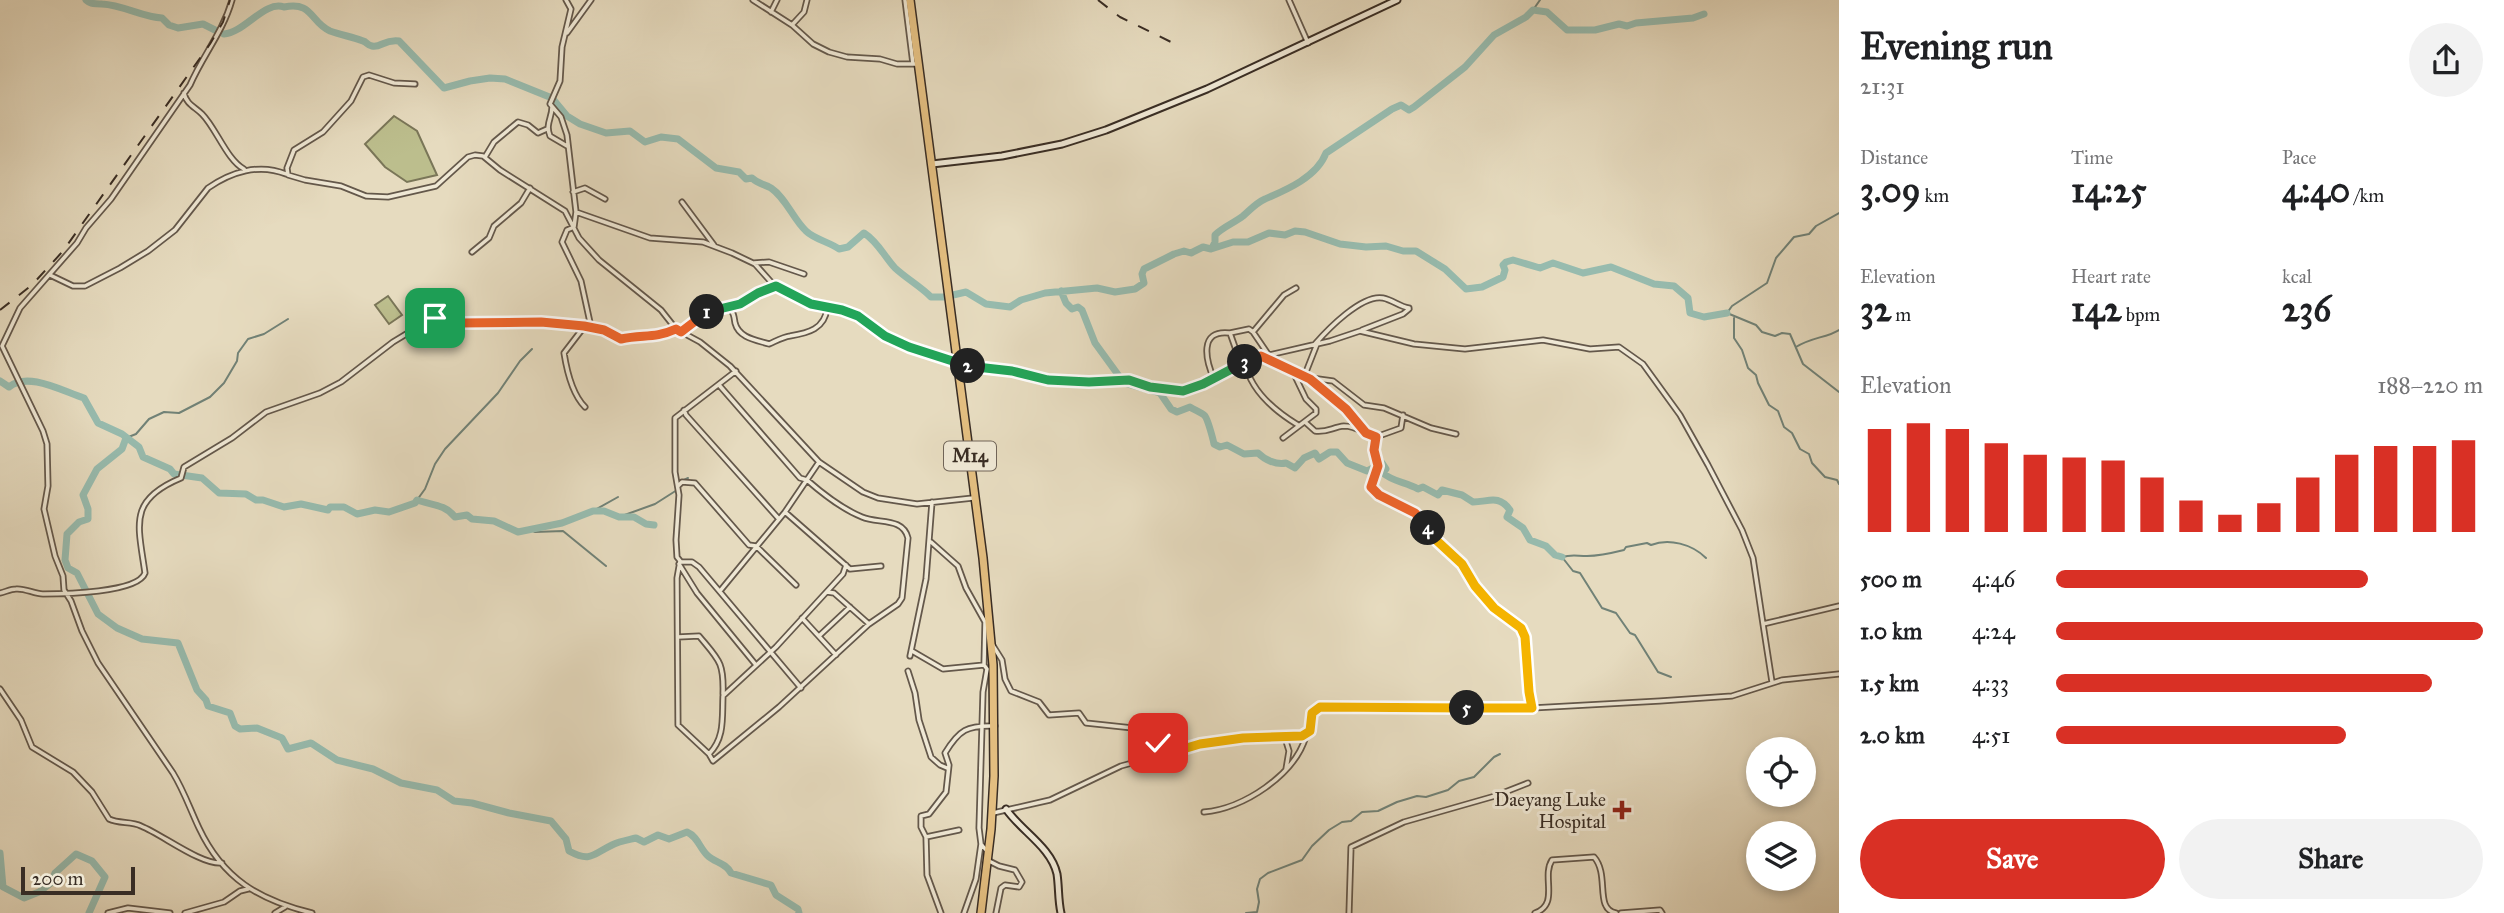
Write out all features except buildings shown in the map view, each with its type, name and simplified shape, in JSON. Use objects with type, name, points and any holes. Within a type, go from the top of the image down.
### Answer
[{"type":"highway","name":"M14","points":[[907,0],[959,365],[991,638],[995,726],[992,813],[981,913]]},
{"type":"street","points":[[232,0],[221,32],[184,93],[129,175],[50,275],[20,308],[2,346],[30,406],[39,419],[47,444],[48,486],[44,509],[66,594],[98,663],[183,789],[198,827],[222,863],[248,889],[287,907],[312,913]]},
{"type":"street","points":[[566,0],[571,9],[562,47],[560,81],[552,98],[547,129],[550,136],[568,147]]},
{"type":"street","points":[[566,35],[591,0]]},
{"type":"street","points":[[754,0],[828,52],[847,57],[916,64]]},
{"type":"street","points":[[771,12],[777,0]]},
{"type":"street","points":[[792,25],[804,12],[807,0]]},
{"type":"street","points":[[1289,0],[1308,43]]},
{"type":"street","points":[[932,164],[1002,156],[1054,146],[1106,130],[1177,102],[1397,0]]},
{"type":"street","points":[[288,175],[287,168],[294,150],[324,132],[351,101],[363,77],[369,75],[394,83],[415,85]]},
{"type":"street","points":[[184,93],[189,104],[205,117],[238,165],[246,170]]},
{"type":"street","points":[[552,107],[563,123],[568,147],[576,212],[574,226]]},
{"type":"street","points":[[485,157],[494,142],[518,122],[528,125],[538,133],[547,129]]},
{"type":"street","points":[[50,275],[73,286],[88,285],[148,251],[175,230],[208,188],[246,170],[269,168],[305,180],[341,186],[366,196],[388,197],[432,188],[442,183],[468,157],[485,157],[495,167],[565,211],[579,238],[598,260],[661,310],[679,330],[717,354],[819,463],[863,492],[878,498],[907,503],[976,498]]},
{"type":"street","points":[[472,253],[489,238],[494,226],[522,203],[530,188]]},
{"type":"street","points":[[573,192],[585,188],[605,199]]},
{"type":"street","points":[[682,202],[716,246]]},
{"type":"street","points":[[576,212],[649,238],[703,242],[716,246],[752,263],[776,286],[811,304],[853,313],[893,340],[959,365],[1012,371],[1048,380],[1129,380],[1176,391],[1191,389],[1261,356],[1316,344],[1360,331],[1403,314],[1409,309],[1382,298],[1366,301],[1332,326],[1316,344],[1304,377]]},
{"type":"street","points":[[574,226],[567,230],[562,242],[581,281],[591,327]]},
{"type":"street","points":[[752,263],[769,262],[804,275]]},
{"type":"street","points":[[0,593],[16,589],[38,594],[96,592],[141,580],[145,573],[140,515],[146,500],[155,491],[181,478],[184,467],[207,451],[232,439],[266,412],[320,393],[341,382],[393,342],[431,319],[459,323],[541,322],[591,327],[608,331],[621,339],[632,336],[653,337],[679,330],[703,313],[740,304],[776,286]]},
{"type":"street","points":[[1254,332],[1284,295],[1296,288]]},
{"type":"street","points":[[729,307],[743,335],[769,344],[787,336],[800,336],[810,332],[825,320],[827,308]]},
{"type":"street","points":[[584,326],[564,353],[572,386],[585,407]]},
{"type":"street","points":[[1214,379],[1208,365],[1206,349],[1213,336],[1227,331],[1230,333],[1249,329],[1254,332],[1268,354]]},
{"type":"street","points":[[1360,331],[1414,344],[1465,349],[1543,340],[1585,348],[1615,346],[1634,356],[1643,364],[1680,415],[1742,530],[1753,558],[1772,682]]},
{"type":"street","points":[[1230,333],[1248,376],[1262,396],[1274,410],[1299,425]]},
{"type":"street","points":[[1261,356],[1304,377],[1334,381],[1360,402],[1456,434]]},
{"type":"street","points":[[736,372],[675,418],[677,557],[697,593],[756,665]]},
{"type":"street","points":[[1283,438],[1315,417],[1316,409],[1306,399],[1292,372]]},
{"type":"street","points":[[1310,379],[1346,409],[1362,429]]},
{"type":"street","points":[[679,563],[678,727],[709,754],[713,761],[902,598],[907,534],[899,525],[853,513],[807,480],[800,478],[719,385]]},
{"type":"street","points":[[684,410],[778,518]]},
{"type":"street","points":[[1306,422],[1315,431],[1329,431],[1343,426],[1362,429],[1376,437],[1401,428],[1404,415]]},
{"type":"street","points":[[1376,437],[1374,450],[1378,466],[1371,487],[1379,495],[1415,513],[1435,539],[1462,564],[1475,586],[1498,612],[1521,628],[1525,637],[1532,708]]},
{"type":"street","points":[[720,591],[785,512],[819,463]]},
{"type":"street","points":[[678,486],[682,482],[694,481],[742,537],[750,545],[756,546],[796,585]]},
{"type":"street","points":[[932,502],[931,542],[926,579],[911,653],[943,669],[993,665]]},
{"type":"street","points":[[785,512],[846,565],[855,569]]},
{"type":"street","points":[[931,542],[955,562],[1001,656],[1007,684],[1014,694],[1039,702],[1051,715],[1079,713],[1086,723],[1142,729],[1157,740],[1163,755]]},
{"type":"street","points":[[679,563],[696,564],[800,688]]},
{"type":"street","points":[[843,574],[846,565]]},
{"type":"street","points":[[723,696],[771,652],[843,574],[855,569],[881,566]]},
{"type":"street","points":[[834,593],[835,582]]},
{"type":"street","points":[[825,592],[834,593],[869,624]]},
{"type":"street","points":[[1763,624],[1839,606]]},
{"type":"street","points":[[819,636],[850,607]]},
{"type":"street","points":[[802,618],[836,654]]},
{"type":"street","points":[[964,913],[976,879],[981,844],[979,820],[982,726],[987,669],[984,665],[985,622]]},
{"type":"street","points":[[677,637],[699,636],[720,661],[723,673],[722,732],[718,746],[709,754]]},
{"type":"street","points":[[908,671],[931,757],[948,768]]},
{"type":"street","points":[[1203,811],[1241,800],[1273,784],[1303,746],[1311,727],[1312,713],[1320,707],[1532,708],[1732,696],[1772,682],[1839,674]]},
{"type":"street","points":[[0,689],[21,720],[32,747],[74,772],[92,792],[109,819],[138,824],[187,851],[222,863]]},
{"type":"street","points":[[941,913],[927,875],[926,837],[921,827],[921,816],[929,814],[946,792],[948,768],[945,753],[954,737],[969,727],[995,726]]},
{"type":"street","points":[[992,813],[1051,800],[1106,771],[1200,744],[1307,734]]},
{"type":"street","points":[[1285,738],[1289,751],[1286,770]]},
{"type":"street","points":[[1349,913],[1351,847],[1404,822],[1495,796],[1528,783]]},
{"type":"street","points":[[1006,809],[1038,842],[1054,866],[1061,913]]},
{"type":"street","points":[[926,837],[959,830]]},
{"type":"street","points":[[981,844],[989,849]]},
{"type":"street","points":[[1548,913],[1548,866],[1552,860],[1594,857],[1602,871],[1604,905],[1613,913],[1662,913]]},
{"type":"street","points":[[987,860],[1015,870],[1022,882],[1019,887],[1005,885],[1001,888],[996,913]]},
{"type":"street","points":[[185,913],[224,901],[248,889]]},
{"type":"street","points":[[1539,912],[1548,902]]},
{"type":"street","points":[[275,913],[287,907]]},
{"type":"street","points":[[108,913],[128,908],[170,913]]},
{"type":"green space","points":[[394,116],[417,131],[437,175],[407,182],[385,167],[365,144]]},
{"type":"green space","points":[[388,296],[402,315],[389,324],[375,305]]},
{"type":"waterway","points":[[86,0],[162,18],[169,25],[178,28],[203,24],[215,30]]},
{"type":"waterway","points":[[1533,10],[1540,0]]},
{"type":"waterway","points":[[224,34],[239,28],[269,8],[301,7],[330,31],[364,41],[370,46],[399,41],[444,88],[490,78],[505,79],[552,98],[567,116],[580,124],[606,133],[630,131],[645,142],[661,137],[678,139],[716,168],[739,172],[746,179],[752,178],[771,188],[781,197],[801,226],[813,236],[839,249],[848,247],[864,233],[900,272],[931,297],[944,297]]},
{"type":"waterway","points":[[1212,248],[1215,235],[1221,230],[1262,201],[1300,182],[1316,169],[1326,153],[1392,109],[1401,105],[1409,110],[1414,107],[1465,67],[1494,35],[1526,17],[1533,10],[1547,12],[1567,30],[1595,30],[1619,24],[1627,26],[1693,18],[1704,14]]},
{"type":"waterway","points":[[1839,213],[1816,226],[1809,234],[1794,237],[1776,258],[1767,283],[1732,306],[1727,313],[1756,325],[1762,332],[1775,336],[1790,334],[1803,364],[1839,392]]},
{"type":"waterway","points":[[953,295],[966,292],[986,304],[1010,307],[1021,300],[1045,293],[1097,288],[1115,292],[1135,289],[1144,283],[1144,269],[1174,254],[1184,251],[1191,253],[1203,247],[1211,249],[1233,242],[1248,242],[1269,233],[1285,235],[1295,231],[1340,244],[1386,246],[1403,251],[1416,251],[1445,269],[1466,289],[1482,287],[1503,277],[1503,265],[1513,260],[1540,268],[1553,263],[1583,273],[1611,267],[1654,284],[1674,286],[1688,298],[1690,313],[1704,317],[1727,313]]},
{"type":"waterway","points":[[1061,291],[1072,309],[1078,307],[1082,310],[1095,343],[1119,376]]},
{"type":"waterway","points":[[1734,318],[1734,338],[1742,350],[1748,368],[1756,375],[1769,405],[1778,411],[1784,427],[1792,433],[1800,449],[1809,454],[1812,463],[1825,477],[1837,480],[1839,484]]},
{"type":"waterway","points":[[126,438],[136,434],[149,419],[164,412],[179,413],[210,397],[224,383],[248,339],[264,334],[288,319]]},
{"type":"waterway","points":[[1796,347],[1839,330]]},
{"type":"waterway","points":[[417,500],[445,449],[498,393],[520,361],[532,349]]},
{"type":"waterway","points":[[0,381],[9,387],[26,381],[36,382],[84,398],[98,423],[122,434],[139,447],[143,457],[170,469],[174,474],[202,478],[219,493],[246,494],[256,500],[284,507],[301,504],[328,510],[330,507],[344,507],[357,514],[375,510],[389,512],[417,500],[442,507],[455,517],[467,515],[472,519],[494,521],[518,532],[562,523],[593,511],[604,511],[619,517],[634,517],[654,525]]},
{"type":"waterway","points":[[1120,382],[1160,393],[1171,409],[1177,412],[1190,407],[1202,413],[1208,421],[1214,444],[1220,447],[1227,445],[1244,454],[1258,453],[1271,461],[1286,463],[1295,468],[1304,458],[1315,453],[1319,459],[1330,452],[1337,452],[1347,463],[1367,471],[1382,463],[1386,469],[1383,473],[1387,476],[1418,489],[1423,487],[1438,495],[1442,490],[1462,495],[1473,502],[1497,500],[1506,505],[1510,510],[1507,517],[1523,528],[1530,540],[1546,546],[1555,555],[1562,557]]},
{"type":"waterway","points":[[126,438],[122,449],[97,469],[83,495],[88,519],[79,522],[67,534],[65,560],[68,568],[77,573],[98,614],[117,628],[142,639],[178,643],[197,690],[208,706],[230,713],[235,726],[240,729],[257,728],[282,738],[288,749],[311,743],[337,760],[373,769],[401,783],[437,790],[454,801],[551,821],[566,839],[569,851],[576,855],[592,856],[615,844],[636,838],[644,842],[658,835],[669,839],[687,832],[713,860],[731,873],[771,885],[776,895],[798,909],[799,913]]},
{"type":"waterway","points":[[680,482],[688,478]]},
{"type":"waterway","points":[[619,517],[655,504],[677,490]]},
{"type":"waterway","points":[[593,511],[618,497]]},
{"type":"waterway","points":[[529,529],[535,532],[563,531],[606,566]]},
{"type":"waterway","points":[[1671,677],[1658,672],[1635,635],[1630,633],[1616,613],[1602,608],[1580,573],[1573,571],[1562,557],[1601,555],[1647,543],[1651,545],[1673,542],[1687,546],[1706,558]]},
{"type":"waterway","points":[[1246,913],[1257,912],[1260,879],[1268,873],[1302,860],[1329,830],[1342,822],[1351,821],[1362,812],[1378,811],[1397,802],[1448,790],[1459,781],[1474,777],[1500,754]]},
{"type":"waterway","points":[[0,853],[3,887],[24,898],[51,883],[55,873],[76,854],[92,861],[105,877],[89,913]]},
{"type":"railway","points":[[0,310],[32,285],[63,251],[210,44],[223,22],[230,0]]},
{"type":"railway","points":[[1098,0],[1120,17],[1171,42]]},
{"type":"place","name":"Daeyang Luke Hospital","points":[[1622,810]]},
{"type":"route","points":[[435,318],[459,323],[541,322],[604,330],[621,339],[632,336],[653,337],[676,329],[681,332],[703,313],[740,304],[753,295],[776,286],[811,304],[853,313],[893,340],[959,365],[1012,371],[1048,380],[1129,380],[1150,387],[1183,391],[1261,356],[1310,379],[1346,409],[1366,433],[1376,437],[1374,455],[1378,466],[1370,485],[1372,490],[1415,513],[1435,539],[1457,558],[1475,586],[1498,612],[1521,628],[1525,637],[1526,669],[1532,708],[1327,706],[1313,710],[1310,731],[1302,736],[1243,738],[1200,744],[1163,755],[1158,743]]}]
